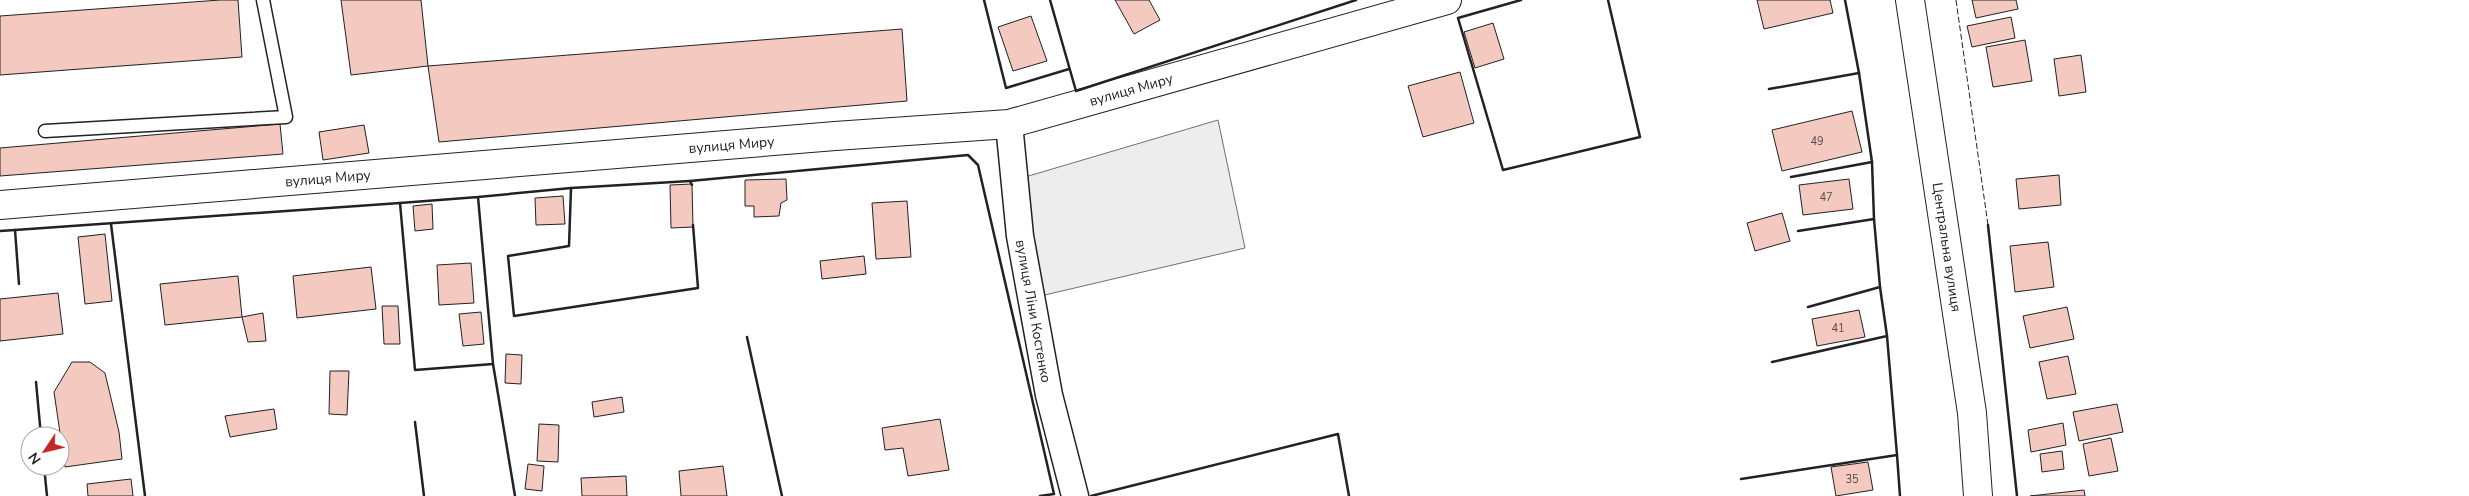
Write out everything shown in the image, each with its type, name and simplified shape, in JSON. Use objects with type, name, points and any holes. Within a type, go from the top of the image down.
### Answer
[{"type":"street","name":"вулиця Миру","points":[[0,205],[835,136],[1009,124],[1447,0]]},
{"type":"street","name":"Центральна вулиця","points":[[1910,0],[1972,412],[1978,496]]},
{"type":"street","name":"вулиця Ліни Костенко","points":[[1009,124],[1020,236],[1049,395],[1076,496]]},
{"type":"lane","points":[[45,131],[286,117],[263,0]]},
{"type":"shaded area","points":[[1218,120],[1245,248],[1032,298],[1015,180]]},
{"type":"building","points":[[238,0],[242,57],[0,75],[0,16]]},
{"type":"building","points":[[341,0],[421,0],[428,66],[351,75]]},
{"type":"building","points":[[1115,0],[1149,0],[1160,20],[1134,34]]},
{"type":"building","points":[[1757,0],[1830,0],[1833,13],[1764,29]]},
{"type":"building","points":[[1972,0],[2016,0],[2018,9],[1976,18]]},
{"type":"building","points":[[1031,16],[1047,61],[1013,71],[998,27]]},
{"type":"building","points":[[2011,17],[2015,38],[1972,47],[1967,26]]},
{"type":"building","points":[[1493,23],[1504,59],[1475,68],[1464,32]]},
{"type":"building","points":[[902,29],[907,101],[439,142],[428,66]]},
{"type":"building","points":[[2025,40],[2032,81],[1993,87],[1986,47]]},
{"type":"building","points":[[2081,55],[2086,92],[2059,96],[2054,59]]},
{"type":"building","points":[[1460,72],[1474,123],[1423,137],[1408,86]]},
{"type":"building","points":[[1852,111],[1862,152],[1782,171],[1772,130]]},
{"type":"building","points":[[280,124],[283,154],[0,176],[0,148]]},
{"type":"building","points":[[364,125],[369,153],[323,160],[319,132]]},
{"type":"building","points":[[2059,175],[2061,205],[2019,209],[2016,179]]},
{"type":"building","points":[[786,179],[787,200],[781,203],[779,216],[754,217],[754,206],[745,206],[745,180]]},
{"type":"building","points":[[1849,179],[1853,209],[1803,215],[1799,185]]},
{"type":"building","points":[[692,184],[693,227],[671,228],[670,185]]},
{"type":"building","points":[[563,196],[565,224],[536,225],[535,198]]},
{"type":"building","points":[[907,201],[911,257],[876,259],[872,203]]},
{"type":"building","points":[[432,204],[433,229],[415,231],[413,206]]},
{"type":"building","points":[[1782,213],[1790,241],[1755,251],[1747,223]]},
{"type":"building","points":[[105,234],[112,301],[85,304],[78,237]]},
{"type":"building","points":[[2048,242],[2054,287],[2015,292],[2010,246]]},
{"type":"building","points":[[864,256],[866,274],[822,279],[820,261]]},
{"type":"building","points":[[471,263],[474,303],[439,305],[437,265]]},
{"type":"building","points":[[371,267],[376,309],[297,318],[293,276]]},
{"type":"building","points":[[238,276],[242,317],[165,325],[160,284]]},
{"type":"building","points":[[58,293],[63,334],[0,341],[0,299]]},
{"type":"building","points":[[382,306],[398,306],[400,344],[384,344]]},
{"type":"building","points":[[2067,307],[2074,339],[2030,348],[2023,316]]},
{"type":"building","points":[[1859,310],[1865,337],[1817,346],[1812,319]]},
{"type":"building","points":[[481,312],[484,344],[463,346],[459,314]]},
{"type":"building","points":[[263,313],[266,341],[248,342],[242,317]]},
{"type":"building","points":[[506,354],[522,355],[521,384],[505,383]]},
{"type":"building","points":[[2068,356],[2076,394],[2047,399],[2039,362]]},
{"type":"building","points":[[72,362],[90,362],[105,373],[119,432],[122,459],[70,466],[70,426],[59,426],[54,392]]},
{"type":"building","points":[[330,371],[349,371],[347,415],[329,414]]},
{"type":"building","points":[[622,397],[624,412],[594,417],[592,402]]},
{"type":"building","points":[[2117,404],[2123,432],[2079,441],[2073,412]]},
{"type":"building","points":[[274,409],[277,429],[230,437],[225,416]]},
{"type":"building","points":[[940,419],[949,470],[908,476],[903,448],[885,450],[882,428]]},
{"type":"building","points":[[2063,423],[2066,445],[2031,452],[2028,430]]},
{"type":"building","points":[[539,424],[559,425],[558,462],[537,461]]},
{"type":"building","points":[[2111,438],[2118,471],[2089,476],[2083,444]]},
{"type":"building","points":[[2062,451],[2064,469],[2042,472],[2040,454]]},
{"type":"building","points":[[1868,462],[1873,490],[1836,496],[1831,467]]},
{"type":"building","points":[[528,464],[544,466],[542,491],[525,489]]},
{"type":"building","points":[[723,466],[727,496],[681,496],[679,471]]},
{"type":"building","points":[[626,476],[627,496],[582,496],[581,478]]},
{"type":"building","points":[[131,479],[133,496],[88,496],[87,484]]},
{"type":"building","points":[[2084,490],[2085,496],[2030,496]]},
{"type":"fence","points":[[1956,0],[1988,225]]},
{"type":"wall","points":[[984,0],[1006,88],[1069,69]]},
{"type":"wall","points":[[1050,0],[1076,91],[1356,0]]},
{"type":"wall","points":[[1521,0],[1458,18],[1503,170],[1640,137],[1608,0]]},
{"type":"wall","points":[[1769,89],[1859,73],[1845,0]]},
{"type":"wall","points":[[1791,177],[1872,162],[1859,73]]},
{"type":"wall","points":[[692,185],[690,181],[968,155],[978,165],[1054,494],[1040,496]]},
{"type":"wall","points":[[1798,231],[1874,219],[1872,162]]},
{"type":"wall","points":[[690,181],[571,188],[569,246],[508,256],[514,316],[698,288],[693,225]]},
{"type":"wall","points":[[478,197],[400,203],[415,370],[493,364],[478,197],[571,188]]},
{"type":"wall","points":[[19,284],[15,230],[400,203]]},
{"type":"wall","points":[[1808,307],[1880,287],[1874,219]]},
{"type":"wall","points":[[111,224],[145,496]]},
{"type":"wall","points":[[1988,225],[2017,496]]},
{"type":"wall","points":[[0,231],[15,230]]},
{"type":"wall","points":[[1772,362],[1887,336],[1880,287]]},
{"type":"wall","points":[[1741,479],[1897,455],[1887,336]]},
{"type":"wall","points":[[747,337],[782,496]]},
{"type":"wall","points":[[493,364],[515,496]]},
{"type":"wall","points":[[36,382],[40,426]]},
{"type":"wall","points":[[415,422],[424,496]]},
{"type":"wall","points":[[1091,496],[1338,434],[1349,496]]},
{"type":"wall","points":[[1897,455],[1900,496]]},
{"type":"wall","points":[[45,476],[47,496]]}]
